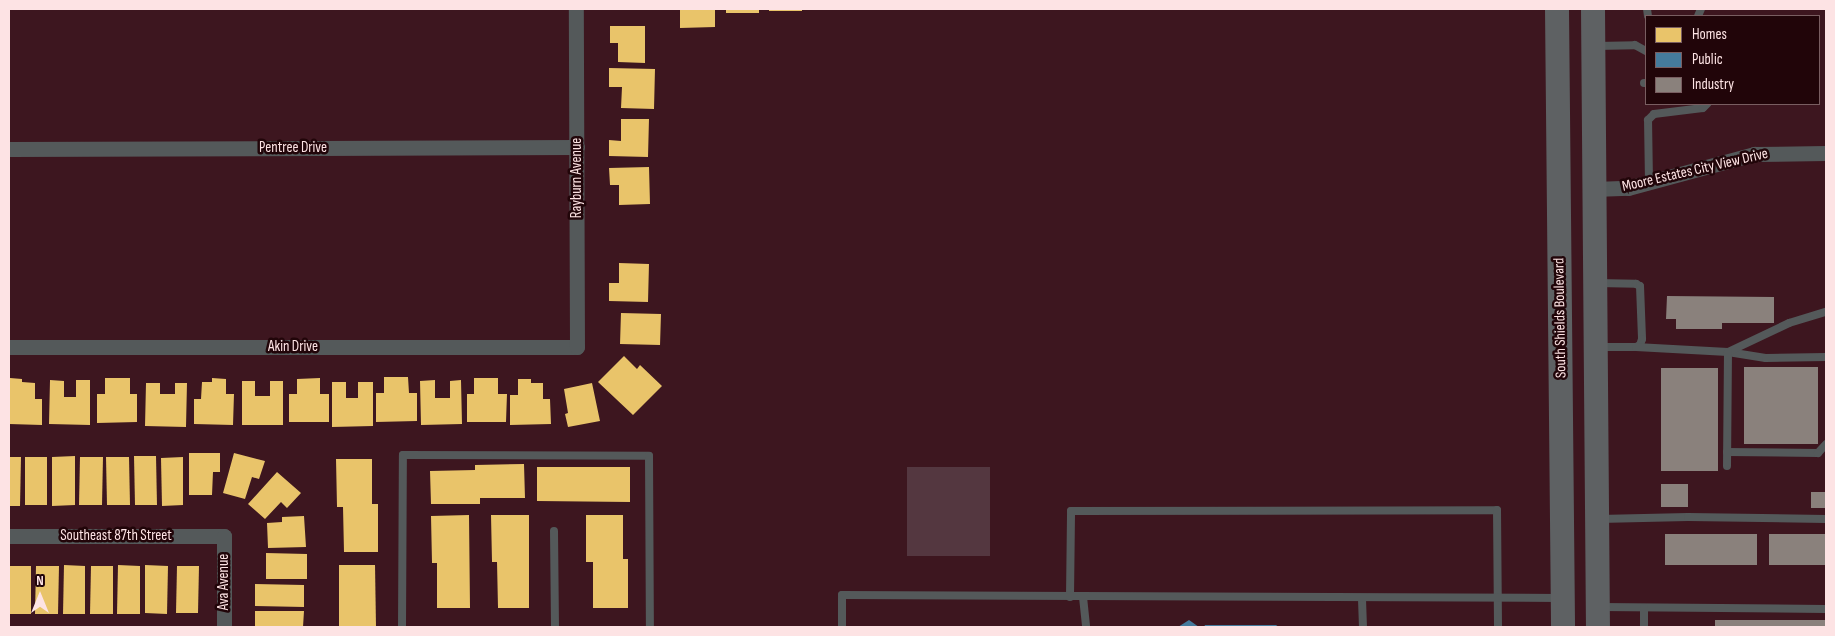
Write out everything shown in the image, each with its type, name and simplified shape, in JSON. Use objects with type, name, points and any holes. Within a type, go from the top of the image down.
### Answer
[{"type":"main road","points":[[1557,14],[1593,14],[1598,617],[1563,598]]},
{"type":"main road","name":"South Shields Boulevard","points":[[1557,14],[1563,627]]},
{"type":"street","name":"Rayburn Avenue","points":[[576,9],[577,347]]},
{"type":"street","name":"Pentree Drive","points":[[9,149],[577,147]]},
{"type":"street","name":"Moore Estates City View Drive","points":[[1594,189],[1628,188],[1754,154],[1826,153]]},
{"type":"street","name":"Akin Drive","points":[[9,348],[577,347]]},
{"type":"street","name":"Southeast 87th Street","points":[[9,536],[224,536]]},
{"type":"street","name":"Ava Avenue","points":[[224,536],[224,627]]},
{"type":"lane","points":[[1594,46],[1634,45],[1645,50]]},
{"type":"lane","points":[[1649,182],[1648,120],[1654,114],[1703,108],[1706,105]]},
{"type":"lane","points":[[1595,283],[1636,284],[1640,286],[1642,339],[1640,345],[1636,347]]},
{"type":"lane","points":[[1728,352],[1789,323],[1826,312]]},
{"type":"lane","points":[[1596,347],[1636,347],[1728,352],[1766,358],[1826,357]]},
{"type":"lane","points":[[1727,466],[1728,352]]},
{"type":"lane","points":[[1727,452],[1818,453],[1826,444]]},
{"type":"lane","points":[[402,627],[402,455],[649,456],[650,627]]},
{"type":"lane","points":[[1070,596],[1071,511],[1497,510],[1498,627]]},
{"type":"lane","points":[[1597,519],[1688,517],[1826,520]]},
{"type":"lane","points":[[554,530],[555,627]]},
{"type":"lane","points":[[842,627],[842,595],[1563,598]]},
{"type":"lane","points":[[1083,596],[1086,627]]},
{"type":"lane","points":[[1362,598],[1363,627]]},
{"type":"lane","points":[[1644,608],[1644,627]]},
{"type":"lane","points":[[1598,617],[1644,608],[1826,609]]},
{"type":"building: Homes","points":[[680,9],[715,9],[715,27],[680,28]]},
{"type":"building: Homes","points":[[726,9],[759,9],[759,13],[726,13]]},
{"type":"building: Homes","points":[[769,9],[802,9],[802,11],[769,11]]},
{"type":"building: Homes","points":[[610,26],[645,26],[645,63],[618,62],[618,43],[610,43]]},
{"type":"building: Homes","points":[[609,68],[655,69],[654,109],[621,108],[622,87],[609,87]]},
{"type":"building: Homes","points":[[621,119],[649,119],[648,157],[609,156],[609,140],[621,141]]},
{"type":"building: Homes","points":[[649,167],[650,204],[619,205],[619,185],[610,185],[609,168]]},
{"type":"building: Homes","points":[[619,263],[649,264],[648,302],[609,301],[609,283],[619,283]]},
{"type":"building: Homes","points":[[621,313],[661,314],[660,345],[620,344]]},
{"type":"building: Homes","points":[[624,356],[637,369],[640,365],[662,386],[633,415],[598,382]]},
{"type":"building: Homes","points":[[384,377],[408,377],[409,393],[417,393],[417,421],[376,422],[376,393],[384,393]]},
{"type":"building: Homes","points":[[10,378],[22,379],[22,382],[35,383],[35,399],[42,399],[42,425],[9,424]]},
{"type":"building: Homes","points":[[105,378],[130,378],[130,394],[137,394],[137,422],[97,423],[97,394],[105,394]]},
{"type":"building: Homes","points":[[212,378],[226,379],[226,394],[234,394],[233,425],[194,424],[194,399],[201,399],[202,382],[212,382]]},
{"type":"building: Homes","points":[[320,378],[320,394],[329,394],[329,422],[289,422],[289,394],[297,394],[297,379]]},
{"type":"building: Homes","points":[[474,378],[498,378],[498,394],[507,394],[506,422],[467,422],[467,394],[474,394]]},
{"type":"building: Homes","points":[[518,379],[531,379],[531,383],[543,383],[543,399],[550,399],[551,424],[510,425],[510,395],[518,395]]},
{"type":"building: Homes","points":[[50,380],[64,381],[64,397],[76,397],[76,380],[90,380],[90,425],[49,424]]},
{"type":"building: Homes","points":[[435,380],[435,398],[450,398],[450,381],[461,380],[462,424],[421,425],[420,381]]},
{"type":"building: Homes","points":[[242,381],[255,381],[255,396],[270,396],[270,381],[283,381],[283,425],[242,425]]},
{"type":"building: Homes","points":[[332,382],[346,382],[346,398],[358,398],[358,382],[373,382],[373,426],[332,427]]},
{"type":"building: Homes","points":[[146,383],[160,383],[160,394],[175,394],[175,383],[187,383],[186,427],[145,426]]},
{"type":"building: Homes","points":[[592,383],[600,421],[568,427],[565,414],[568,413],[564,389]]},
{"type":"building: Homes","points":[[189,453],[220,453],[220,472],[213,472],[212,495],[189,495]]},
{"type":"building: Homes","points":[[234,453],[265,461],[259,479],[252,477],[245,499],[223,493]]},
{"type":"building: Homes","points":[[75,456],[75,505],[52,506],[52,457]]},
{"type":"building: Homes","points":[[134,456],[156,456],[157,505],[135,505]]},
{"type":"building: Homes","points":[[9,457],[21,457],[20,506],[9,506]]},
{"type":"building: Homes","points":[[25,457],[47,457],[47,505],[25,505]]},
{"type":"building: Homes","points":[[80,457],[103,457],[102,505],[79,505]]},
{"type":"building: Homes","points":[[106,457],[129,457],[130,505],[107,505]]},
{"type":"building: Homes","points":[[183,457],[183,505],[162,506],[161,458]]},
{"type":"building: Homes","points":[[336,459],[372,459],[372,504],[378,504],[378,552],[344,552],[343,507],[337,507]]},
{"type":"building: Homes","points":[[524,464],[525,498],[480,498],[480,504],[431,504],[430,471],[475,470],[475,465]]},
{"type":"building: Homes","points":[[537,467],[630,467],[630,502],[537,501]]},
{"type":"building: Homes","points":[[277,472],[301,493],[287,508],[281,502],[265,519],[248,504]]},
{"type":"building: Homes","points":[[469,515],[470,608],[437,608],[437,563],[432,563],[431,516]]},
{"type":"building: Homes","points":[[491,515],[529,515],[529,608],[498,608],[497,562],[492,562]]},
{"type":"building: Homes","points":[[586,515],[623,515],[623,559],[628,559],[628,608],[593,608],[593,562],[586,562]]},
{"type":"building: Homes","points":[[304,516],[306,547],[268,548],[267,523],[282,522],[282,517]]},
{"type":"building: Homes","points":[[266,553],[307,554],[307,579],[266,579]]},
{"type":"building: Homes","points":[[64,565],[85,566],[85,614],[63,614]]},
{"type":"building: Homes","points":[[118,565],[140,566],[140,614],[117,614]]},
{"type":"building: Homes","points":[[145,565],[168,566],[167,614],[145,613]]},
{"type":"building: Homes","points":[[339,565],[375,565],[376,627],[339,627]]},
{"type":"building: Homes","points":[[9,566],[31,566],[31,614],[9,614]]},
{"type":"building: Homes","points":[[36,566],[59,566],[58,614],[35,614]]},
{"type":"building: Homes","points":[[91,566],[113,566],[113,614],[90,614]]},
{"type":"building: Homes","points":[[177,566],[199,566],[198,613],[176,613]]},
{"type":"building: Homes","points":[[255,584],[304,585],[304,607],[255,606]]},
{"type":"building: Homes","points":[[255,611],[304,611],[303,627],[255,627]]},
{"type":"building: Public","points":[[1189,620],[1199,627],[1178,627]]},
{"type":"building: Public","points":[[1205,625],[1276,625],[1279,627],[1204,627]]},
{"type":"building: Industry","points":[[1667,296],[1774,297],[1774,323],[1722,323],[1722,329],[1676,329],[1676,319],[1666,319]]},
{"type":"building: Industry","points":[[1744,367],[1818,367],[1818,444],[1744,444]]},
{"type":"building: Industry","points":[[1661,368],[1718,368],[1718,471],[1661,471]]},
{"type":"building: Industry","points":[[1661,484],[1688,484],[1688,507],[1661,507]]},
{"type":"building: Industry","points":[[1811,492],[1826,492],[1826,508],[1811,508]]},
{"type":"building: Industry","points":[[1665,534],[1757,534],[1757,565],[1665,565]]},
{"type":"building: Industry","points":[[1769,534],[1826,534],[1826,565],[1769,565]]},
{"type":"building: Industry","points":[[1715,620],[1826,620],[1826,627],[1715,627]]},
{"type":"building: Other","points":[[907,467],[990,467],[990,556],[907,556]]}]
